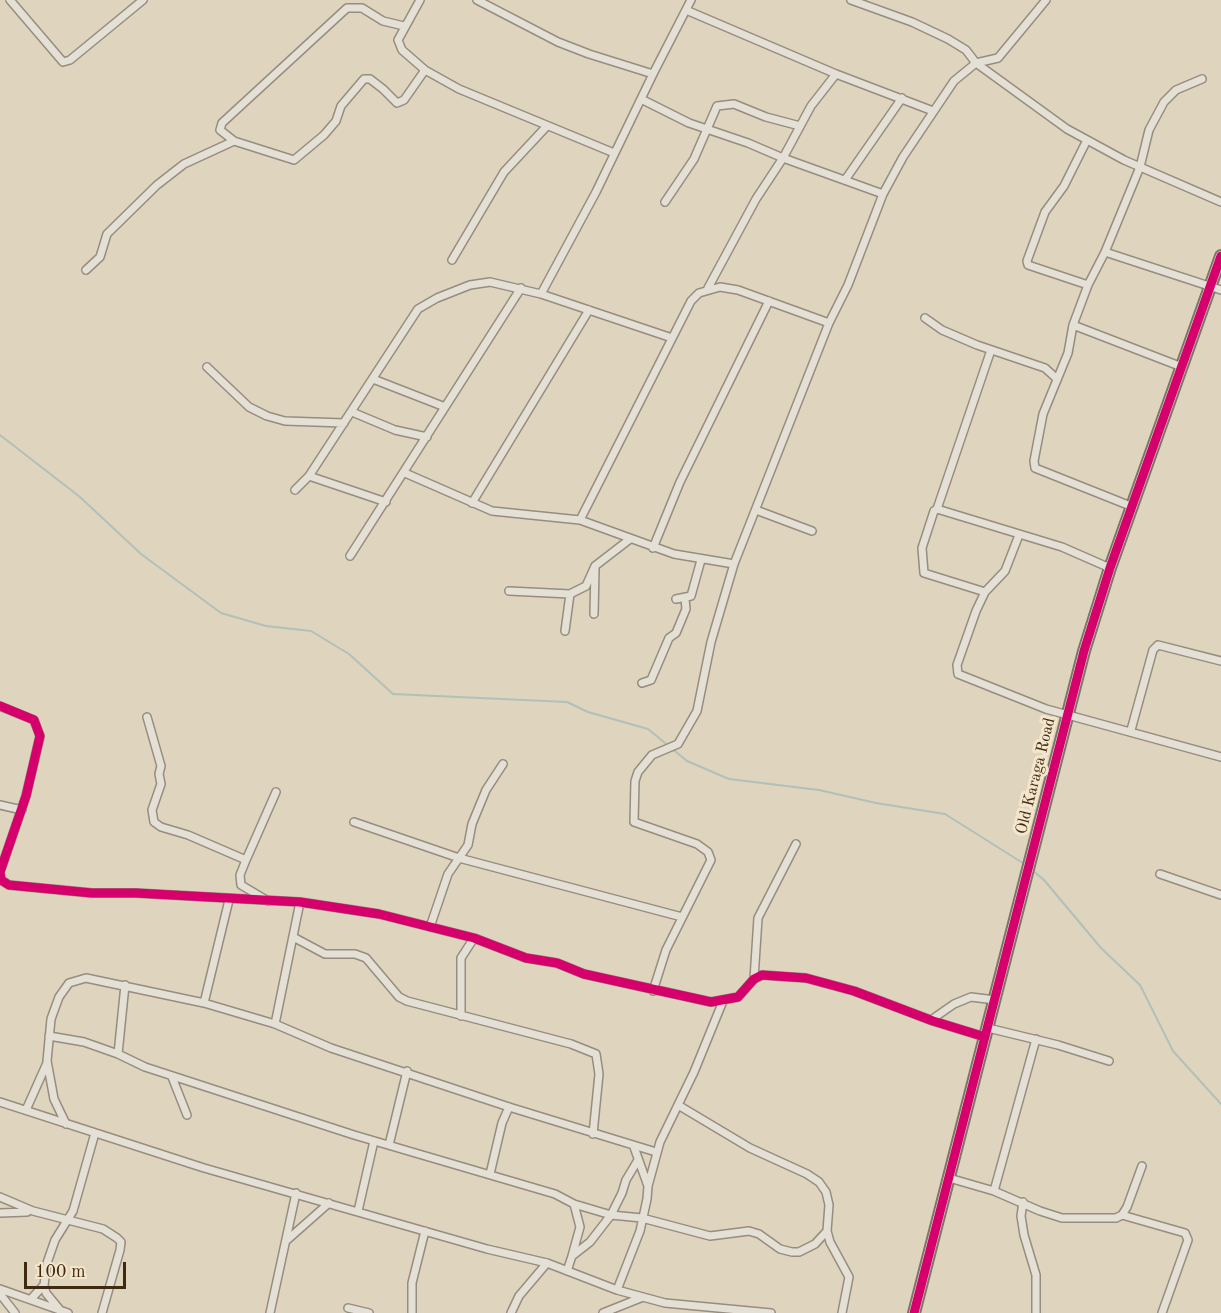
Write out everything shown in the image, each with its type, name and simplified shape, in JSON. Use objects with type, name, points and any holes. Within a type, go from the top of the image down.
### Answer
[{"type":"street","points":[[10,0],[63,62],[70,60],[143,0]]},
{"type":"street","points":[[420,0],[398,40],[399,46],[425,70],[546,127],[614,153]]},
{"type":"street","points":[[477,0],[568,46],[653,74]]},
{"type":"street","points":[[541,294],[691,0]]},
{"type":"street","points":[[851,0],[912,22],[948,39],[966,50],[976,63],[1026,97],[1067,129],[1140,167],[1221,202]]},
{"type":"street","points":[[653,991],[666,950],[711,860],[708,852],[697,844],[634,822],[635,781],[638,772],[652,755],[678,744],[697,711],[711,642],[734,564],[829,323],[848,285],[884,194],[933,111],[954,81],[976,63],[999,57],[1044,1]]},
{"type":"street","points":[[404,26],[383,21],[362,8],[346,8],[222,123],[220,130],[234,141],[294,160],[324,135],[336,121],[341,106],[364,79],[383,89],[397,103],[404,99],[425,70]]},
{"type":"street","points":[[686,10],[836,74],[933,111]]},
{"type":"street","points":[[580,520],[691,301],[708,288],[756,199],[783,158],[820,92],[836,74]]},
{"type":"street","points":[[1133,507],[1035,468],[1036,443],[1056,378],[1068,353],[1073,325],[1088,285],[1106,252],[1140,167],[1149,130],[1164,102],[1176,90],[1202,79]]},
{"type":"street","points":[[845,180],[902,98]]},
{"type":"street","points":[[641,99],[689,123],[706,127],[783,158],[884,194]]},
{"type":"street","points":[[665,202],[694,159],[713,112],[723,103],[734,104],[766,117],[800,126]]},
{"type":"street","points":[[452,260],[504,172],[546,127]]},
{"type":"street","points":[[1087,140],[1064,186],[1045,212],[1027,261],[1028,265],[1088,285]]},
{"type":"street","points":[[86,270],[100,257],[107,234],[158,185],[184,164],[234,141]]},
{"type":"street","points":[[1106,252],[1221,290]]},
{"type":"street","name":"Old Karaga Road","points":[[914,1313],[987,1033],[1066,714],[1110,568],[1221,256]]},
{"type":"street","points":[[296,490],[309,476],[418,309],[470,285],[490,282],[521,288],[672,338]]},
{"type":"street","points":[[350,556],[521,288]]},
{"type":"street","points":[[708,288],[738,290],[829,323]]},
{"type":"street","points":[[653,548],[699,442],[769,301]]},
{"type":"street","points":[[472,503],[589,310]]},
{"type":"street","points":[[925,318],[942,330],[991,350],[1045,368],[1056,378]]},
{"type":"street","points":[[1073,325],[1182,367]]},
{"type":"street","points":[[985,591],[924,573],[922,548],[934,511],[938,509],[991,350]]},
{"type":"street","points":[[207,367],[249,407],[267,416],[285,422],[344,423]]},
{"type":"street","points":[[373,379],[445,407]]},
{"type":"street","points":[[352,412],[395,430],[427,437]]},
{"type":"street","points":[[405,473],[472,503],[503,514],[563,516],[580,520],[653,548],[701,560],[734,564]]},
{"type":"street","points":[[309,476],[386,502]]},
{"type":"street","points":[[938,509],[1062,547],[1110,568]]},
{"type":"street","points":[[756,510],[812,531]]},
{"type":"street","points":[[1019,535],[1005,571],[985,591],[957,665],[958,674],[1066,714],[1131,730],[1221,757]]},
{"type":"street","points":[[508,591],[570,594],[586,586],[595,566],[630,539]]},
{"type":"street","points":[[642,682],[651,680],[669,638],[676,633],[686,609],[686,599],[695,589],[701,560]]},
{"type":"street","points":[[594,614],[595,566]]},
{"type":"street","points":[[564,631],[570,594]]},
{"type":"street","points":[[676,599],[686,599]]},
{"type":"street","points":[[1131,730],[1153,650],[1158,645],[1220,659]]},
{"type":"street","points":[[0,706],[34,720],[40,736],[22,810],[0,872],[2,880],[9,885],[92,893],[136,893],[229,900],[300,902],[380,914],[474,938],[526,958],[556,963],[584,974],[695,1000],[723,1001],[738,997],[754,979],[762,975],[777,974],[806,978],[854,991],[931,1020],[987,1033],[1036,1039],[1109,1061]]},
{"type":"street","points":[[147,717],[161,766],[159,774],[161,784],[152,810],[154,822],[160,827],[188,835],[246,860]]},
{"type":"street","points":[[430,927],[448,874],[468,845],[472,824],[486,790],[502,764]]},
{"type":"street","points":[[270,902],[241,885],[240,875],[276,792]]},
{"type":"street","points":[[0,805],[22,810]]},
{"type":"street","points":[[354,822],[459,858],[682,917]]},
{"type":"street","points":[[754,979],[758,918],[796,844]]},
{"type":"street","points":[[1160,874],[1221,895]]},
{"type":"street","points":[[204,1003],[229,900]]},
{"type":"street","points":[[275,1024],[295,938],[300,902]]},
{"type":"street","points":[[295,938],[326,954],[355,954],[366,958],[399,997],[461,1016],[571,1044],[596,1054],[599,1074],[593,1134]]},
{"type":"street","points":[[461,1016],[461,958],[474,938]]},
{"type":"street","points":[[66,1125],[54,1099],[47,1061],[49,1036],[58,997],[69,983],[86,978],[204,1003],[275,1024],[331,1048],[407,1071],[633,1147],[656,1152]]},
{"type":"street","points":[[118,1054],[125,985]]},
{"type":"street","points":[[931,1020],[954,1004],[971,997],[995,1000]]},
{"type":"street","points":[[617,1290],[642,1218],[656,1152],[723,1001]]},
{"type":"street","points":[[49,1036],[84,1042],[172,1077],[374,1141],[555,1194],[574,1204],[611,1215],[642,1218],[710,1236],[749,1231],[759,1234],[780,1249],[792,1252],[800,1252],[815,1244],[827,1231]]},
{"type":"street","points":[[994,1191],[1036,1039]]},
{"type":"street","points":[[26,1110],[47,1061]]},
{"type":"street","points":[[389,1145],[407,1071]]},
{"type":"street","points":[[172,1077],[187,1115]]},
{"type":"street","points":[[0,1102],[204,1168],[487,1249],[547,1263],[617,1290],[665,1303],[771,1313]]},
{"type":"street","points":[[678,1105],[750,1148],[807,1174],[819,1182],[826,1192],[829,1205],[827,1231],[830,1242],[849,1277],[842,1313]]},
{"type":"street","points":[[490,1174],[509,1107]]},
{"type":"street","points":[[64,1312],[46,1293],[44,1285],[47,1263],[55,1240],[69,1220],[95,1133]]},
{"type":"street","points":[[358,1211],[374,1141]]},
{"type":"street","points":[[633,1147],[648,1186]]},
{"type":"street","points":[[572,1256],[590,1242],[611,1215],[626,1180],[638,1160]]},
{"type":"street","points":[[1122,1215],[1142,1166]]},
{"type":"street","points":[[949,1179],[994,1191],[1062,1218],[1122,1215],[1185,1233],[1188,1240],[1162,1313]]},
{"type":"street","points":[[270,1313],[296,1193]]},
{"type":"street","points":[[0,1197],[33,1211],[104,1229],[121,1242],[102,1313]]},
{"type":"street","points":[[1023,1202],[1021,1216],[1024,1235],[1036,1275],[1036,1313]]},
{"type":"street","points":[[285,1242],[329,1203]]},
{"type":"street","points":[[567,1271],[580,1227],[574,1204]]},
{"type":"street","points":[[0,1213],[33,1211]]},
{"type":"street","points":[[412,1313],[412,1283],[425,1231]]},
{"type":"street","points":[[511,1313],[519,1296],[547,1263]]},
{"type":"street","points":[[31,1299],[44,1285]]},
{"type":"street","points":[[0,1289],[64,1312]]},
{"type":"street","points":[[0,1294],[15,1313]]},
{"type":"street","points":[[603,1313],[643,1297]]},
{"type":"street","points":[[348,1308],[369,1313]]},
{"type":"waterway","points":[[0,435],[80,497],[141,554],[221,613],[266,626],[311,631],[349,654],[393,694],[567,702],[588,712],[648,729],[687,761],[729,779],[819,790],[876,803],[945,814],[1026,865]]},
{"type":"waterway","points":[[1032,870],[1044,880],[1101,948],[1140,985],[1173,1051],[1221,1104]]},
{"type":"cycle path","points":[[914,1313],[1084,651],[1110,568],[1221,256]]},
{"type":"cycle path","points":[[0,706],[34,720],[40,736],[26,796],[0,872],[1,880],[9,885],[92,893],[136,893],[300,902],[379,914],[474,938],[526,958],[557,963],[584,974],[711,1002],[738,997],[754,979],[762,975],[806,978],[854,991],[933,1021],[985,1037]]}]
